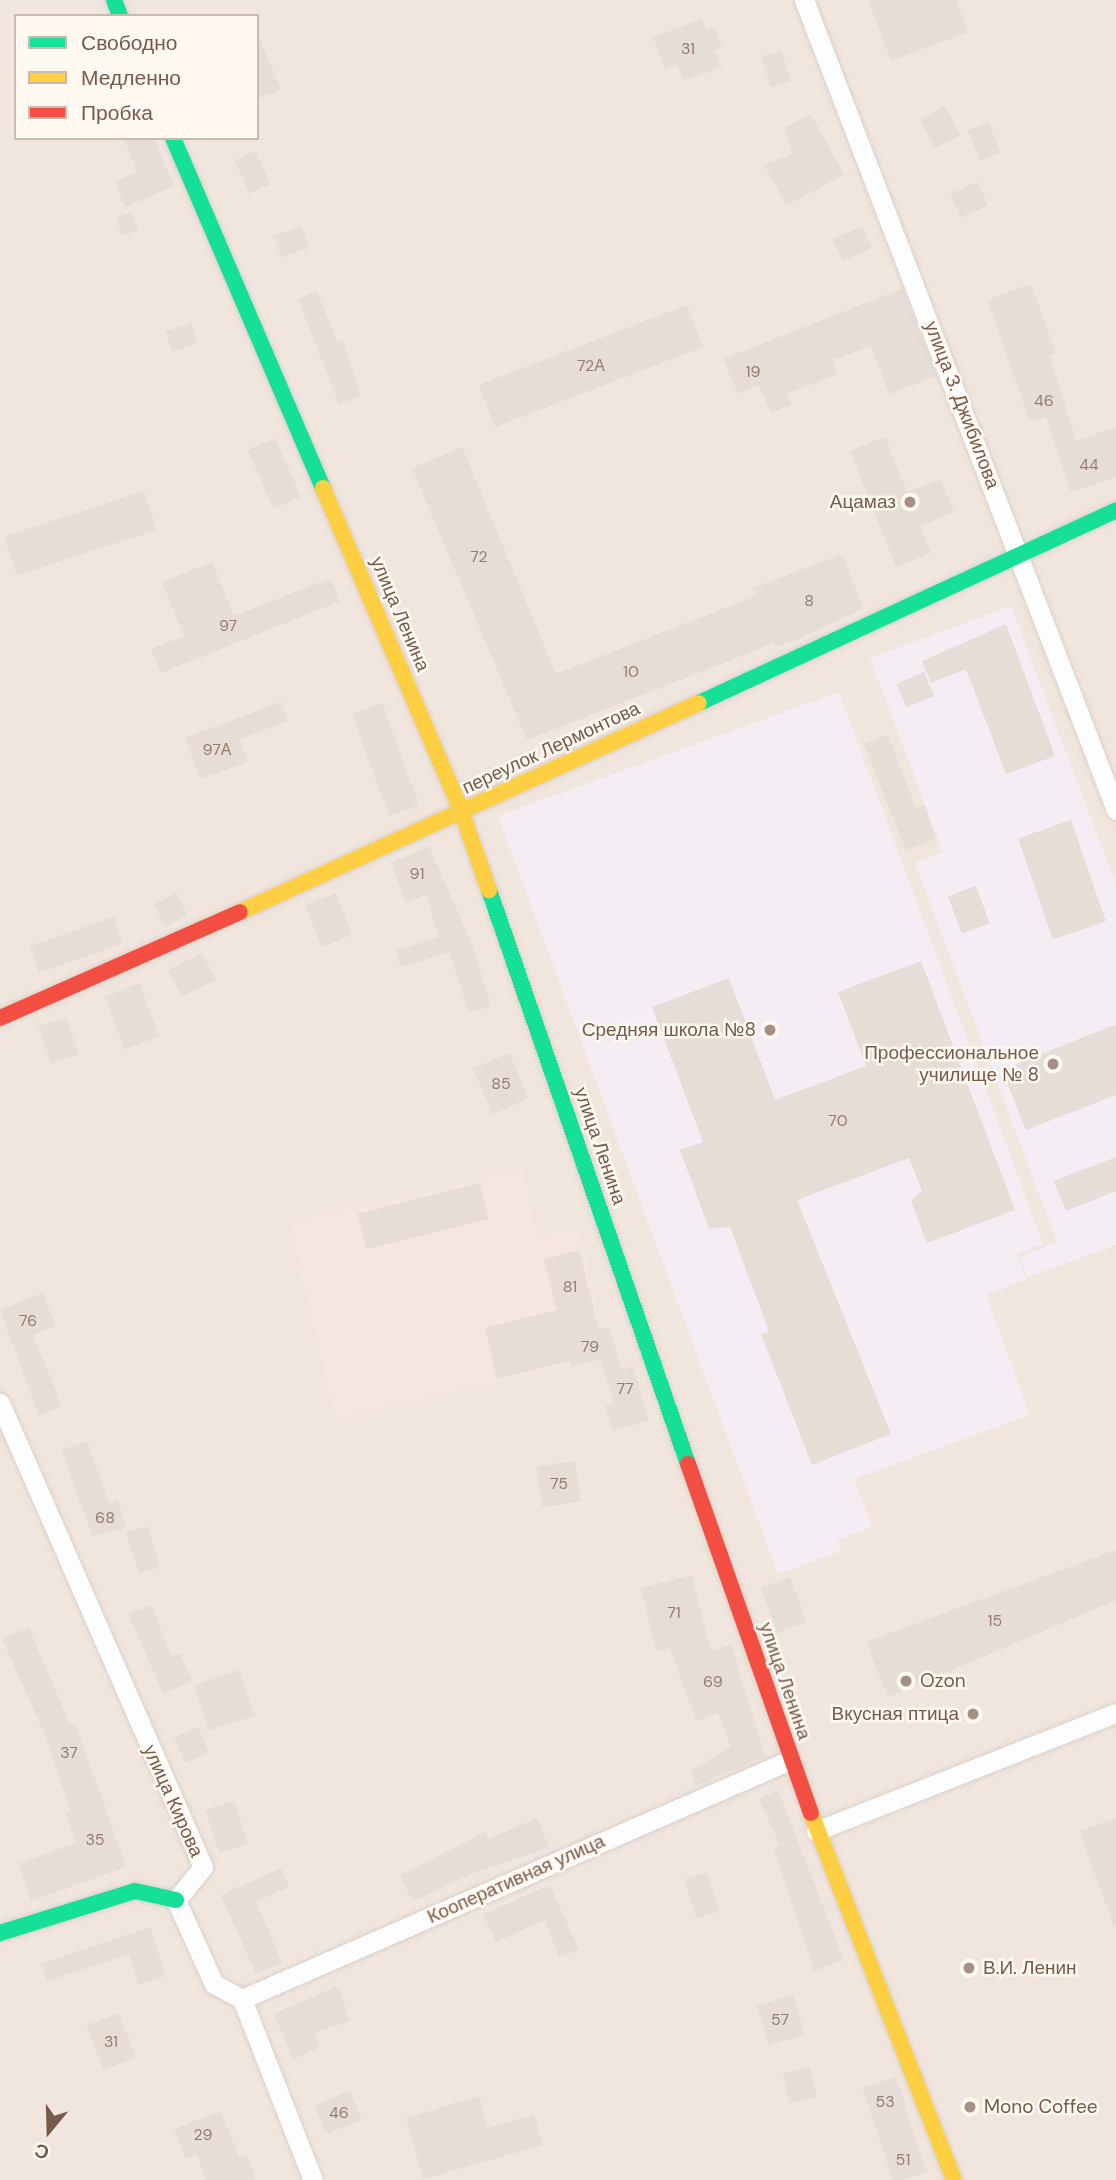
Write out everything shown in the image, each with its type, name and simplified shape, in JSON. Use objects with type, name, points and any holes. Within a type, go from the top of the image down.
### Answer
[{"type":"street","name":"улица З. Джибилова","points":[[804,0],[1019,552],[1116,810]]},
{"type":"street","name":"улица Ленина","points":[[174,140],[462,813],[790,1760],[954,2180]]},
{"type":"street","name":"переулок Лермонтова","points":[[0,1018],[462,813],[1019,552],[1116,510]]},
{"type":"street","name":"улица Кирова","points":[[0,1403],[203,1867],[176,1900]]},
{"type":"street","points":[[816,1831],[1116,1713]]},
{"type":"street","name":"Кооперативная улица","points":[[242,1999],[790,1760]]},
{"type":"street","points":[[0,1933],[135,1891],[176,1900],[214,1984],[242,1999],[313,2180]]},
{"type":"shaded area","points":[[0,0],[1116,0],[1116,2180],[0,2180]]},
{"type":"shaded area","name":"Профессиональное училище № 8","points":[[1011,606],[1116,885],[1116,1245],[1028,1277],[1020,1257],[1057,1242],[915,863],[943,852],[870,658]]},
{"type":"shaded area","name":"Средняя школа №8","points":[[839,692],[1043,1244],[1017,1254],[1026,1279],[986,1295],[1030,1415],[854,1479],[872,1527],[838,1540],[841,1551],[778,1574],[498,816]]},
{"type":"shaded area","points":[[522,1171],[537,1238],[578,1229],[598,1319],[555,1328],[563,1366],[335,1417],[291,1223]]},
{"type":"building","points":[[868,0],[956,0],[968,32],[891,61]]},
{"type":"building","points":[[702,19],[706,30],[714,27],[722,48],[715,50],[721,67],[684,81],[677,65],[665,69],[653,37]]},
{"type":"building","points":[[259,38],[281,90],[259,98]]},
{"type":"building","points":[[781,50],[791,80],[771,87],[761,56]]},
{"type":"building","points":[[945,106],[960,135],[935,148],[920,119]]},
{"type":"building","points":[[811,114],[844,175],[786,205],[764,164],[792,154],[784,128]]},
{"type":"building","points":[[988,122],[1001,152],[981,161],[968,131]]},
{"type":"building","points":[[125,140],[155,140],[174,186],[125,207],[115,182],[137,172]]},
{"type":"building","points":[[256,151],[270,184],[249,193],[235,160]]},
{"type":"building","points":[[978,182],[988,206],[961,218],[950,194]]},
{"type":"building","points":[[132,212],[138,230],[122,235],[116,217]]},
{"type":"building","points":[[301,226],[309,248],[282,258],[274,236]]},
{"type":"building","points":[[862,226],[872,248],[843,261],[833,239]]},
{"type":"building","points":[[1031,284],[1056,353],[1050,355],[1076,441],[1116,427],[1116,477],[1071,492],[1046,417],[1030,421],[987,300]]},
{"type":"building","points":[[902,289],[936,376],[889,394],[871,346],[833,360],[838,374],[786,394],[791,405],[771,413],[759,385],[738,394],[723,359]]},
{"type":"building","points":[[317,291],[337,341],[342,340],[361,396],[339,404],[298,299]]},
{"type":"building","points":[[687,305],[703,347],[495,427],[479,385]]},
{"type":"building","points":[[191,323],[198,343],[172,352],[165,332]]},
{"type":"building","name":"Ацамаз","points":[[885,437],[907,492],[941,479],[954,512],[920,526],[931,553],[896,567],[850,451]]},
{"type":"building","points":[[275,438],[301,496],[274,509],[248,450]]},
{"type":"building","points":[[462,447],[556,674],[756,596],[753,588],[843,554],[863,609],[801,638],[775,647],[774,643],[527,740],[412,468]]},
{"type":"building","points":[[144,491],[157,530],[17,575],[4,536]]},
{"type":"building","points":[[212,562],[234,616],[331,578],[340,601],[161,673],[151,649],[184,636],[162,582]]},
{"type":"building","points":[[1006,624],[1055,756],[1006,774],[966,669],[931,683],[922,661]]},
{"type":"building","points":[[924,672],[934,696],[907,708],[896,684]]},
{"type":"building","points":[[281,702],[288,721],[240,739],[248,762],[200,779],[185,738]]},
{"type":"building","points":[[382,703],[419,805],[389,816],[352,714]]},
{"type":"building","points":[[888,735],[916,808],[924,805],[936,839],[906,850],[864,744]]},
{"type":"building","points":[[1071,820],[1106,921],[1053,939],[1018,838]]},
{"type":"building","points":[[429,846],[473,947],[491,1006],[469,1013],[449,952],[401,967],[396,951],[439,937],[426,895],[406,903],[391,863]]},
{"type":"building","points":[[976,886],[990,924],[961,934],[948,896]]},
{"type":"building","points":[[176,893],[187,915],[165,927],[154,904]]},
{"type":"building","points":[[336,893],[352,935],[321,947],[305,905]]},
{"type":"building","points":[[114,917],[123,943],[39,972],[30,946]]},
{"type":"building","points":[[202,953],[216,980],[182,997],[168,970]]},
{"type":"building","points":[[921,961],[1015,1210],[927,1243],[911,1201],[922,1191],[909,1158],[797,1200],[891,1434],[812,1465],[761,1334],[769,1331],[730,1227],[709,1229],[680,1150],[703,1142],[652,1007],[729,978],[775,1100],[866,1066],[838,992]]},
{"type":"building","points":[[139,983],[159,1036],[125,1049],[104,996]]},
{"type":"building","points":[[66,1017],[79,1054],[51,1063],[39,1026]]},
{"type":"building","points":[[1116,1024],[1116,1095],[1026,1130],[1002,1070]]},
{"type":"building","points":[[509,1053],[529,1099],[493,1114],[473,1068]]},
{"type":"building","points":[[1116,1157],[1116,1191],[1066,1211],[1054,1181]]},
{"type":"building","points":[[480,1183],[489,1219],[367,1249],[358,1213]]},
{"type":"building","points":[[579,1250],[599,1330],[609,1327],[622,1370],[633,1366],[649,1420],[613,1431],[605,1406],[614,1404],[600,1359],[572,1367],[570,1361],[497,1379],[485,1328],[557,1310],[544,1259]]},
{"type":"building","points":[[42,1293],[56,1326],[33,1335],[62,1406],[39,1416],[0,1310]]},
{"type":"building","points":[[87,1441],[109,1503],[118,1500],[126,1527],[93,1537],[61,1450]]},
{"type":"building","points":[[575,1461],[581,1502],[542,1507],[536,1466]]},
{"type":"building","points":[[147,1526],[160,1567],[139,1574],[126,1533]]},
{"type":"building","points":[[1116,1550],[1116,1600],[888,1697],[866,1642]]},
{"type":"building","points":[[692,1575],[711,1651],[731,1644],[765,1756],[696,1786],[690,1771],[731,1747],[718,1713],[696,1721],[670,1648],[656,1651],[641,1588]]},
{"type":"building","points":[[790,1577],[806,1622],[777,1633],[761,1588]]},
{"type":"building","points":[[152,1605],[171,1657],[180,1653],[192,1681],[163,1694],[128,1613]]},
{"type":"building","points":[[29,1628],[70,1724],[75,1722],[126,1867],[31,1901],[18,1864],[76,1843],[65,1813],[71,1811],[42,1728],[2,1638]]},
{"type":"building","points":[[240,1670],[255,1716],[208,1731],[193,1685]]},
{"type":"building","points":[[198,1727],[209,1753],[185,1763],[174,1737]]},
{"type":"building","points":[[778,1790],[844,1960],[814,1971],[773,1848],[780,1845],[759,1799]]},
{"type":"building","points":[[234,1801],[248,1844],[219,1853],[205,1810]]},
{"type":"building","points":[[537,1818],[549,1848],[471,1874],[413,1902],[400,1875],[485,1832],[488,1839]]},
{"type":"building","points":[[1116,1818],[1116,1925],[1114,1926],[1079,1831]]},
{"type":"building","points":[[281,1868],[289,1887],[256,1901],[282,1963],[256,1974],[221,1895]]},
{"type":"building","points":[[707,1872],[720,1911],[697,1918],[684,1879]]},
{"type":"building","points":[[550,1885],[579,1950],[559,1957],[545,1920],[496,1942],[483,1914]]},
{"type":"building","points":[[150,1927],[166,1976],[139,1985],[129,1954],[47,1981],[41,1964]]},
{"type":"building","points":[[338,1986],[350,2021],[314,2033],[320,2047],[293,2059],[274,2014]]},
{"type":"building","points":[[793,1995],[805,2034],[769,2045],[757,2006]]},
{"type":"building","points":[[119,2013],[136,2058],[104,2070],[86,2026]]},
{"type":"building","points":[[810,2067],[817,2097],[790,2104],[783,2073]]},
{"type":"building","points":[[896,2077],[927,2172],[903,2180],[893,2180],[863,2088]]},
{"type":"building","points":[[350,2091],[362,2120],[326,2134],[315,2105]]},
{"type":"building","points":[[479,2096],[488,2128],[534,2115],[543,2145],[423,2179],[406,2118]]},
{"type":"building","points":[[221,2111],[239,2157],[247,2154],[256,2180],[206,2180],[197,2155],[186,2159],[174,2129]]},
{"type":"traffic: fast","points":[[114,0],[119,14]]},
{"type":"traffic: fast","points":[[174,140],[323,488]]},
{"type":"traffic: fast","points":[[699,703],[1116,510]]},
{"type":"traffic: fast","points":[[489,890],[688,1464]]},
{"type":"traffic: fast","points":[[0,1933],[135,1891],[176,1900]]},
{"type":"traffic: slow","points":[[323,488],[462,813],[489,890]]},
{"type":"traffic: slow","points":[[240,912],[699,703]]},
{"type":"traffic: slow","points":[[811,1813],[954,2180]]},
{"type":"traffic: jam","points":[[0,1018],[240,912]]},
{"type":"traffic: jam","points":[[688,1464],[811,1813]]},
{"type":"place","name":"Ацамаз","points":[[910,502]]},
{"type":"place","name":"Средняя школа №8","points":[[770,1030]]},
{"type":"place","name":"Профессиональное училище № 8","points":[[1053,1064]]},
{"type":"place","name":"Ozon","points":[[906,1681]]},
{"type":"place","name":"Вкусная птица","points":[[973,1714]]},
{"type":"place","name":"В.И. Ленин","points":[[969,1968]]},
{"type":"place","name":"Mono Coffee","points":[[970,2107]]}]
